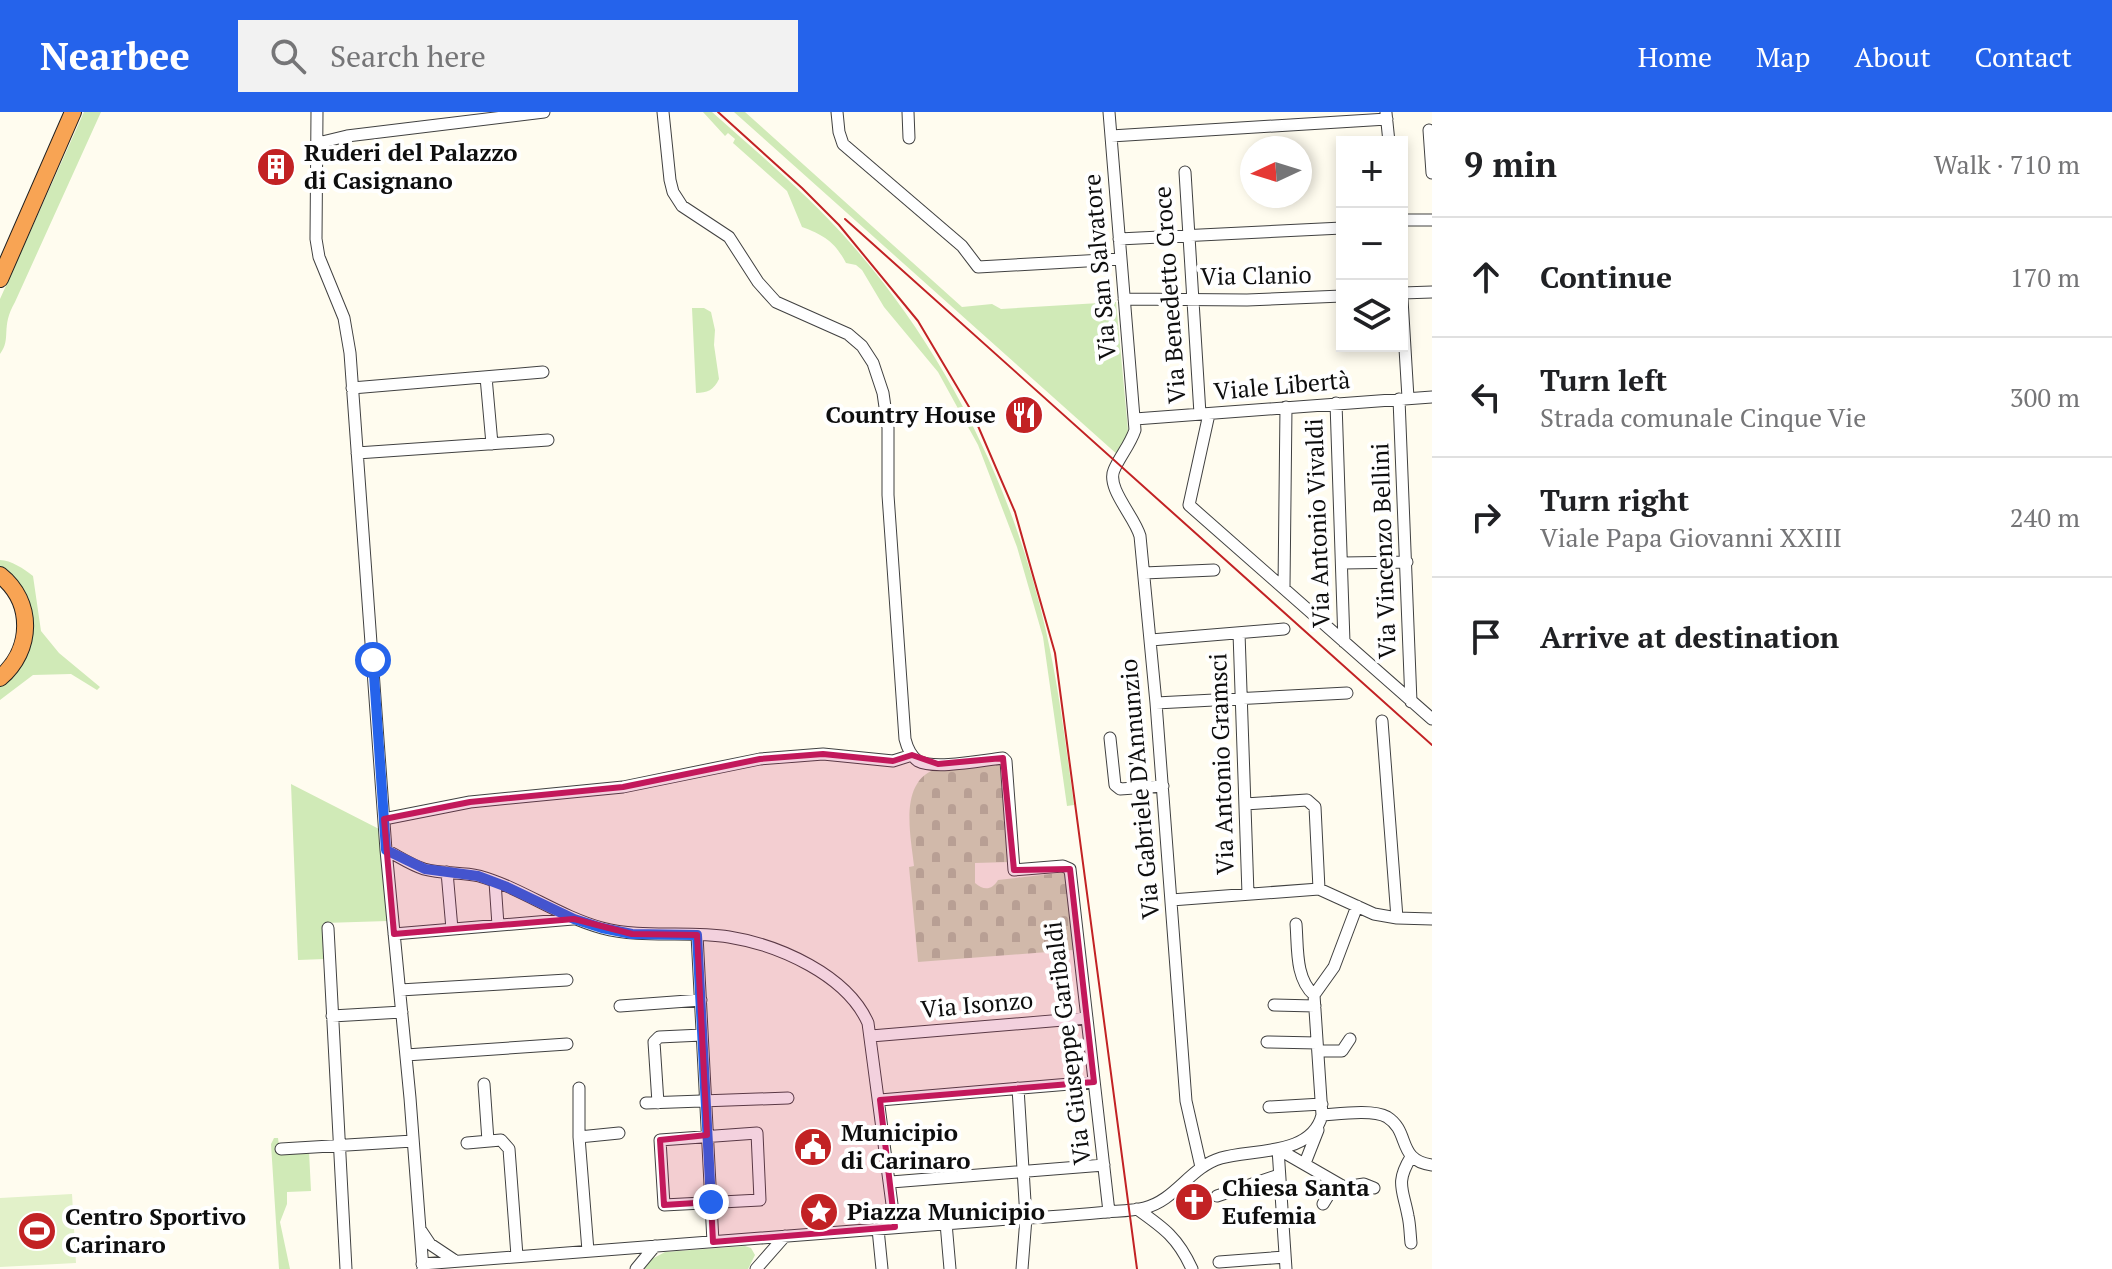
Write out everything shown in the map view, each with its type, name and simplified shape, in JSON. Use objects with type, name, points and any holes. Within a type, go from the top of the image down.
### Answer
[{"type":"highway","points":[[0,252],[62,112]]},
{"type":"highway","points":[[0,279],[73,112]]},
{"type":"highway","points":[[0,575],[16,590],[26,628],[18,659],[0,678]]},
{"type":"street","points":[[317,112],[316,239],[319,257],[344,318],[352,388],[386,850],[422,1266],[517,1256],[1137,1209],[1162,1201],[1201,1167],[1222,1158],[1278,1149],[1312,1133],[1321,1114]]},
{"type":"street","points":[[318,143],[347,136],[544,112]]},
{"type":"street","points":[[384,819],[470,802],[623,787],[760,759],[823,754],[893,761],[912,755],[905,739],[902,719],[888,495],[889,451],[883,393],[873,363],[862,346],[833,325],[776,302],[758,282],[729,237],[691,214],[676,198],[668,167],[663,112]]},
{"type":"street","points":[[837,112],[843,144],[962,246],[978,267],[1121,259]]},
{"type":"street","points":[[908,112],[909,138]]},
{"type":"street","name":"Via San Salvatore","points":[[1109,112],[1135,419]]},
{"type":"street","points":[[1111,136],[1387,116],[1389,136]]},
{"type":"street","points":[[1429,130],[1432,173]]},
{"type":"street","name":"Via Benedetto Croce","points":[[1185,172],[1204,414],[1189,505],[1284,587]]},
{"type":"street","points":[[1408,220],[1432,220]]},
{"type":"street","points":[[1119,239],[1336,228]]},
{"type":"street","points":[[1408,293],[1432,292]]},
{"type":"street","name":"Via Clanio","points":[[1124,299],[1336,296]]},
{"type":"street","name":"Via Vincenzo Bellini","points":[[1403,352],[1411,702]]},
{"type":"street","points":[[352,388],[543,372]]},
{"type":"street","points":[[486,377],[492,444]]},
{"type":"street","name":"Viale Libertà","points":[[1135,419],[1432,397]]},
{"type":"street","name":"Via Antonio Vivaldi","points":[[1336,403],[1344,642]]},
{"type":"street","points":[[1286,407],[1284,587],[1432,719]]},
{"type":"street","name":"Via Gabriele D'Annunzio","points":[[1135,419],[1132,440],[1113,472],[1111,482],[1136,522],[1144,573],[1186,1101],[1201,1167]]},
{"type":"street","points":[[357,453],[548,440]]},
{"type":"street","points":[[1343,563],[1407,562]]},
{"type":"street","points":[[1144,573],[1214,570]]},
{"type":"street","points":[[1151,640],[1284,629]]},
{"type":"street","name":"Via Antonio Gramsci","points":[[1239,633],[1248,894]]},
{"type":"street","points":[[1156,703],[1347,693]]},
{"type":"street","points":[[1382,721],[1397,918]]},
{"type":"street","points":[[1110,738],[1115,785],[1120,789],[1163,786]]},
{"type":"street","name":"Via Giuseppe Garibaldi","points":[[912,755],[922,762],[938,764],[1003,758],[1006,761],[1014,870],[1063,866],[1070,869],[1109,1212]]},
{"type":"street","points":[[1245,804],[1307,800],[1315,807],[1319,889]]},
{"type":"street","points":[[386,850],[425,869],[478,876],[574,919],[632,934],[727,936],[756,943],[807,965],[851,994],[861,1007],[871,1036],[895,1227]]},
{"type":"street","points":[[447,872],[452,929]]},
{"type":"street","points":[[495,882],[498,925]]},
{"type":"street","points":[[1171,900],[1319,889],[1374,914],[1432,919]]},
{"type":"street","points":[[1314,1000],[1334,967],[1357,906]]},
{"type":"street","points":[[394,934],[574,919]]},
{"type":"street","points":[[1296,924],[1301,975],[1314,1000],[1321,1114],[1305,1163]]},
{"type":"street","points":[[328,928],[346,1269]]},
{"type":"street","points":[[697,935],[713,1242]]},
{"type":"street","points":[[400,990],[567,980]]},
{"type":"street","points":[[620,1006],[701,1000]]},
{"type":"street","points":[[1274,1005],[1314,1000]]},
{"type":"street","points":[[332,1016],[402,1012]]},
{"type":"street","name":"Via Isonzo","points":[[871,1036],[1087,1018]]},
{"type":"street","points":[[702,1035],[659,1037],[654,1042],[652,1103],[788,1098]]},
{"type":"street","points":[[1267,1042],[1342,1051],[1350,1039]]},
{"type":"street","points":[[406,1055],[567,1044]]},
{"type":"street","points":[[880,1100],[1094,1082]]},
{"type":"street","points":[[484,1084],[488,1141]]},
{"type":"street","points":[[579,1088],[579,1137],[588,1251]]},
{"type":"street","points":[[1018,1088],[1026,1218],[1022,1269]]},
{"type":"street","points":[[1269,1107],[1321,1114],[1375,1113],[1386,1116],[1396,1126],[1411,1157],[1417,1163],[1432,1165]]},
{"type":"street","points":[[579,1137],[619,1133]]},
{"type":"street","points":[[757,1133],[760,1200],[664,1205],[660,1140],[707,1135],[757,1133]]},
{"type":"street","points":[[467,1143],[501,1140],[509,1149],[517,1256]]},
{"type":"street","points":[[281,1149],[413,1141]]},
{"type":"street","points":[[1278,1149],[1344,1187],[1364,1184],[1374,1188]]},
{"type":"street","points":[[1219,1262],[1285,1263],[1278,1149]]},
{"type":"street","points":[[1197,1154],[1222,1158]]},
{"type":"street","points":[[1411,1157],[1402,1172],[1400,1183],[1411,1243]]},
{"type":"street","points":[[891,1182],[1104,1165]]},
{"type":"street","points":[[1217,1196],[1279,1175]]},
{"type":"street","points":[[1323,1204],[1336,1183]]},
{"type":"street","points":[[1137,1209],[1172,1234],[1183,1248],[1192,1269]]},
{"type":"street","points":[[946,1223],[950,1269]]},
{"type":"street","points":[[420,1229],[430,1244],[452,1265]]},
{"type":"street","points":[[878,1229],[882,1269]]},
{"type":"street","points":[[756,1269],[785,1236]]},
{"type":"street","points":[[636,1269],[655,1246]]},
{"type":"highlighted area","points":[[823,754],[893,761],[912,755],[938,764],[1003,758],[1014,870],[1070,869],[1094,1082],[880,1100],[895,1227],[713,1242],[711,1202],[664,1205],[660,1140],[707,1135],[697,935],[632,934],[574,919],[394,934],[384,819],[470,802],[623,787],[760,759]]},
{"type":"green space","points":[[84,112],[101,112],[11,311],[0,354],[0,299]]},
{"type":"green space","points":[[703,112],[712,112],[767,160],[853,246],[919,332],[973,426],[1016,527],[1032,578],[1055,674],[1074,805],[1067,806],[1043,637],[1017,547],[978,445],[938,372],[884,307],[862,270],[846,263],[828,240],[802,227],[787,191],[733,143],[735,139],[728,133],[725,136]]},
{"type":"green space","points":[[734,112],[745,112],[962,307],[992,304],[1001,309],[1116,302],[1128,430],[1119,456]]},
{"type":"green space","points":[[692,308],[704,308],[711,312],[715,330],[719,379],[712,388],[700,393],[696,393]]},
{"type":"green space","points":[[0,560],[13,563],[33,576],[41,631],[59,653],[100,687],[97,690],[71,674],[33,675],[0,700],[0,687],[20,666],[31,641],[0,568]]},
{"type":"green space","points":[[1003,763],[1010,862],[975,863],[975,883],[988,888],[998,880],[1067,872],[1073,950],[918,962],[909,867],[914,866],[910,810],[917,783],[926,774],[940,768]]},
{"type":"green space","points":[[291,784],[381,830],[388,921],[324,923],[325,959],[298,960]]},
{"type":"green space","points":[[274,1138],[278,1138],[280,1153],[309,1151],[311,1191],[287,1192],[287,1204],[280,1222],[290,1269],[279,1269],[271,1144]]},
{"type":"green space","name":"Centro Sportivo Carinaro","points":[[72,1194],[76,1263],[0,1267],[0,1198]]},
{"type":"green space","points":[[751,1248],[755,1255],[748,1269],[643,1269],[652,1259],[665,1252]]},
{"type":"railway","points":[[718,112],[839,225],[918,321],[972,412],[1015,512],[1055,653],[1137,1269]]},
{"type":"railway","points":[[845,219],[1432,745]]},
{"type":"place","name":"Ruderi del Palazzo di Casignano","points":[[276,167]]},
{"type":"place","name":"Country House","points":[[1024,415]]},
{"type":"place","name":"Municipio di Carinaro","points":[[813,1147]]},
{"type":"place","name":"Chiesa Santa Eufemia","points":[[1194,1202]]},
{"type":"place","name":"Piazza Municipio","points":[[819,1212]]},
{"type":"place","name":"Centro Sportivo Carinaro","points":[[37,1231]]},
{"type":"route","points":[[373,660],[386,850],[425,869],[478,876],[574,919],[602,928],[632,934],[697,935],[711,1202]]}]
